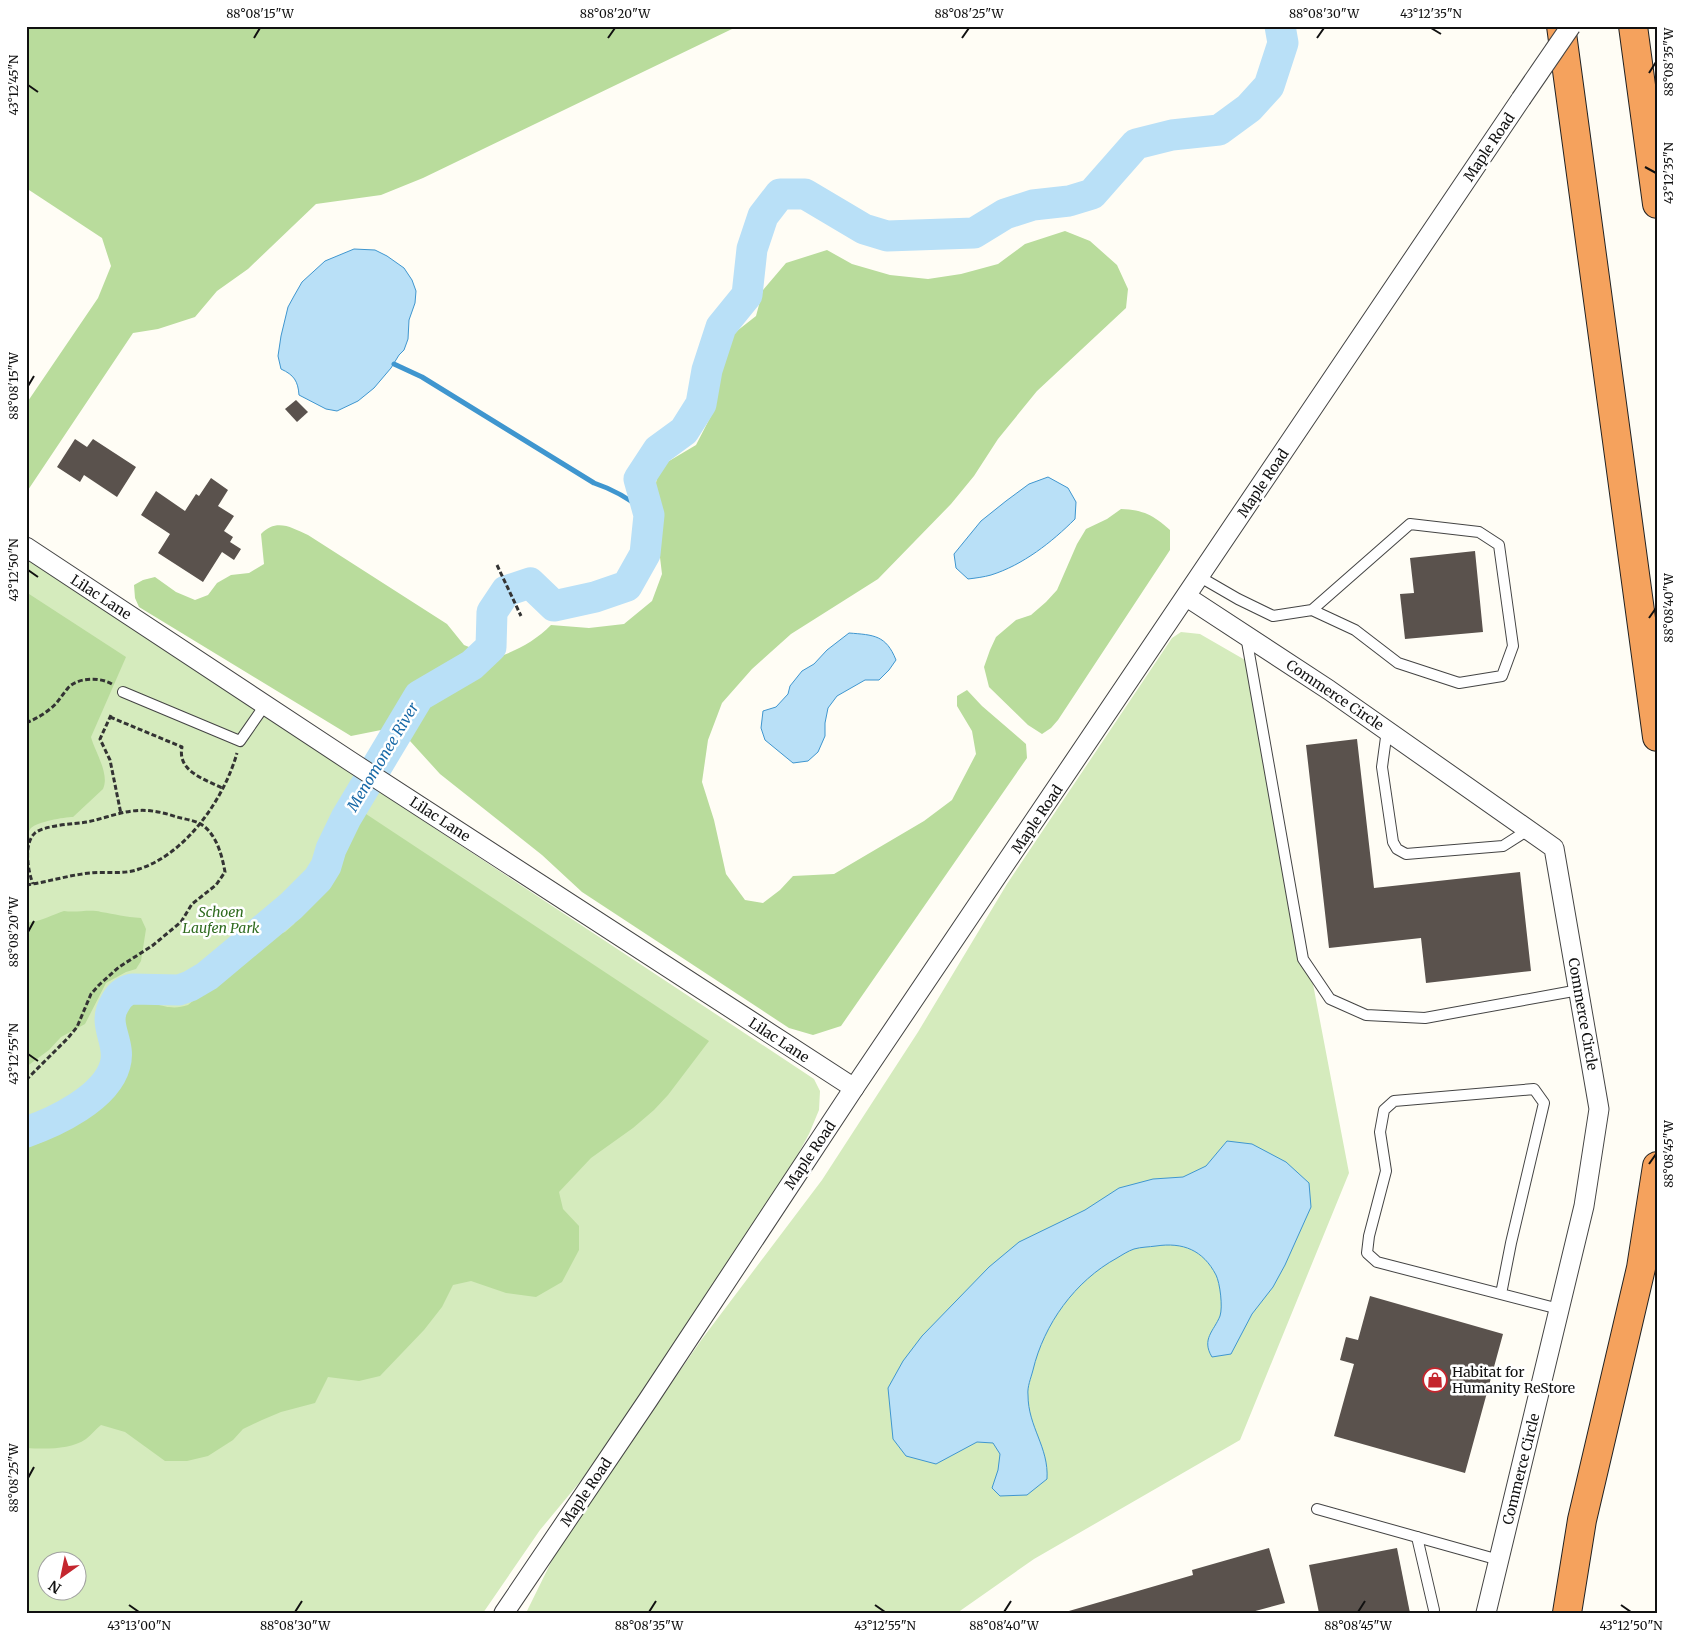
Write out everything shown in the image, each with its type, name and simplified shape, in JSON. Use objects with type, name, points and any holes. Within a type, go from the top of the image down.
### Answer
[{"type":"highway","points":[[1561,26],[1657,736]]},
{"type":"highway","points":[[1634,26],[1657,150]]},
{"type":"highway","points":[[1634,26],[1657,204]]},
{"type":"highway","points":[[1567,1613],[1582,1520],[1641,1268],[1657,1166]]},
{"type":"highway","points":[[1547,1613],[1582,1520]]},
{"type":"street","name":"Maple Road","points":[[504,1613],[648,1400],[854,1088],[1187,597],[1570,26]]},
{"type":"street","name":"Lilac Lane","points":[[26,547],[350,761],[854,1088]]},
{"type":"street","name":"Commerce Circle","points":[[1187,597],[1329,690],[1554,848],[1599,1109],[1584,1206],[1486,1613]]},
{"type":"lane","points":[[1200,577],[1273,616],[1312,610],[1410,524],[1479,532],[1499,545],[1513,646],[1502,676],[1459,683],[1398,663],[1355,630],[1312,610]]},
{"type":"lane","points":[[1246,636],[1303,959],[1330,999],[1366,1015],[1424,1018],[1578,990]]},
{"type":"lane","points":[[123,692],[240,741],[265,705]]},
{"type":"lane","points":[[1386,730],[1382,767],[1393,842],[1397,849],[1406,854],[1503,846],[1528,830]]},
{"type":"lane","points":[[1502,1294],[1511,1243],[1544,1103],[1534,1089],[1394,1100],[1384,1110],[1380,1132],[1386,1171],[1369,1236],[1367,1253],[1377,1262],[1559,1309]]},
{"type":"lane","points":[[1316,1508],[1499,1560]]},
{"type":"lane","points":[[1417,1537],[1434,1610]]},
{"type":"path","points":[[497,566],[520,616]]},
{"type":"path","points":[[26,723],[52,709],[68,688],[76,682],[95,679],[106,680],[112,684]]},
{"type":"path","points":[[121,814],[110,760],[100,739],[110,716],[183,745],[181,757],[187,768],[222,788]]},
{"type":"path","points":[[26,885],[90,873],[133,871],[158,861],[188,837],[199,824],[233,767],[240,741]]},
{"type":"path","points":[[26,1080],[78,1027],[91,994],[99,985],[119,967],[152,946],[181,922],[192,904],[205,895],[222,878],[225,872],[218,846],[211,834],[199,824],[161,812],[145,810],[46,829],[36,833],[30,841],[28,849],[29,872],[33,884]]},
{"type":"green space","points":[[26,26],[833,26],[732,29],[423,178],[381,195],[316,204],[248,269],[217,291],[195,317],[158,329],[133,333],[26,493],[26,404],[98,298],[111,266],[102,238],[26,188]]},
{"type":"green space","points":[[1065,231],[1090,241],[1117,265],[1128,289],[1126,308],[1037,391],[998,439],[974,476],[951,504],[878,579],[791,634],[752,669],[722,703],[708,740],[702,782],[714,820],[726,874],[745,900],[763,903],[780,890],[793,876],[834,874],[924,821],[952,800],[976,754],[972,731],[957,706],[957,696],[967,690],[982,706],[1026,744],[1027,758],[841,1026],[813,1035],[789,1028],[582,892],[542,855],[440,774],[410,741],[386,729],[351,736],[139,607],[135,598],[134,585],[155,577],[176,592],[195,600],[208,595],[217,583],[231,575],[249,573],[264,564],[261,534],[272,526],[278,525],[290,527],[308,535],[447,624],[464,645],[496,658],[526,644],[551,625],[589,628],[624,624],[652,601],[662,574],[653,499],[659,467],[696,445],[711,416],[711,394],[728,338],[756,316],[763,290],[786,263],[827,250],[852,264],[890,275],[928,279],[961,274],[998,264],[1025,244]]},
{"type":"green space","points":[[1121,509],[1142,512],[1153,517],[1170,530],[1170,550],[1058,720],[1042,734],[1028,725],[989,687],[984,667],[996,637],[1016,620],[1031,615],[1057,590],[1077,544],[1086,529],[1107,519]]},
{"type":"green space","name":"Schoen Laufen Park","points":[[26,558],[814,1079],[820,1091],[819,1110],[809,1134],[774,1198],[593,1466],[540,1530],[483,1613],[26,1613]]},
{"type":"green space","points":[[26,592],[126,657],[91,737],[105,777],[103,789],[73,817],[39,824],[31,828],[26,835]]},
{"type":"green space","points":[[1181,632],[1200,634],[1252,664],[1349,1173],[1240,1440],[1034,1559],[957,1613],[526,1613],[561,1542],[702,1339],[822,1180],[918,1032],[1007,884],[1172,638]]},
{"type":"green space","points":[[360,810],[709,1041],[668,1095],[654,1110],[633,1128],[591,1158],[559,1192],[563,1209],[579,1226],[579,1250],[562,1282],[536,1297],[506,1293],[471,1281],[453,1285],[442,1307],[424,1330],[380,1376],[359,1381],[328,1377],[315,1403],[281,1412],[243,1429],[233,1440],[208,1456],[187,1461],[165,1461],[125,1432],[101,1425],[80,1443],[65,1447],[26,1448],[26,1147],[35,1145],[59,1133],[104,1101],[118,1087],[127,1070],[131,1053],[130,1045],[119,1016],[119,1009],[122,1004],[131,999],[172,1007],[188,1005],[247,956],[277,935],[285,932],[294,924],[302,910],[331,878],[344,857]]},
{"type":"green space","points":[[64,911],[97,911],[141,918],[146,929],[141,961],[136,969],[126,972],[106,983],[85,1024],[61,1037],[49,1050],[26,1067],[26,922],[39,920]]},
{"type":"water","points":[[354,249],[375,250],[404,268],[412,280],[416,291],[415,303],[409,320],[408,339],[404,350],[391,368],[374,388],[358,401],[337,411],[326,409],[299,395],[298,386],[292,376],[281,369],[278,356],[288,307],[302,282],[325,261]]},
{"type":"water","points":[[1048,477],[1068,488],[1076,502],[1075,519],[1057,536],[1026,559],[1003,571],[968,579],[956,568],[954,554],[981,521],[1029,484]]},
{"type":"water","points":[[849,633],[878,638],[888,646],[896,660],[879,680],[865,680],[837,696],[828,708],[825,736],[818,752],[808,761],[793,763],[765,740],[761,728],[763,711],[776,707],[788,694],[790,686],[802,671],[814,664],[827,650]]},
{"type":"water","points":[[1227,1141],[1252,1144],[1286,1162],[1309,1183],[1311,1207],[1285,1265],[1273,1287],[1252,1314],[1231,1354],[1212,1357],[1209,1351],[1208,1340],[1220,1316],[1221,1301],[1216,1275],[1205,1259],[1191,1250],[1175,1245],[1134,1249],[1102,1268],[1075,1291],[1053,1320],[1038,1353],[1029,1382],[1028,1395],[1031,1417],[1045,1457],[1047,1479],[1027,1495],[1000,1496],[992,1488],[998,1470],[1000,1454],[993,1443],[977,1442],[936,1464],[906,1456],[893,1439],[888,1388],[903,1361],[922,1336],[989,1267],[1019,1242],[1085,1210],[1119,1188],[1153,1179],[1183,1177],[1206,1166]]},
{"type":"building","points":[[296,400],[308,412],[297,422],[285,409]]},
{"type":"building","points":[[75,439],[87,447],[93,439],[136,467],[117,497],[84,475],[80,482],[57,467]]},
{"type":"building","points":[[211,478],[228,490],[218,506],[234,516],[224,531],[233,537],[230,542],[241,549],[234,560],[222,552],[203,582],[158,553],[170,534],[141,515],[156,491],[185,511],[196,494],[199,496]]},
{"type":"building","points":[[1475,551],[1483,632],[1405,639],[1400,594],[1414,593],[1410,558]]},
{"type":"building","points":[[1357,739],[1374,888],[1520,872],[1531,971],[1426,983],[1421,938],[1329,948],[1306,745]]},
{"type":"building","points":[[1370,1296],[1503,1334],[1465,1473],[1334,1436],[1354,1364],[1340,1360],[1346,1337],[1358,1340]]},
{"type":"building","points":[[1269,1548],[1285,1603],[1248,1613],[1062,1613],[1193,1575],[1192,1570]]},
{"type":"building","points":[[1397,1548],[1410,1613],[1319,1613],[1309,1565]]},
{"type":"waterway","name":"Menomonee River","points":[[26,1132],[51,1122],[78,1107],[91,1098],[110,1077],[116,1057],[110,1019],[111,1011],[122,994],[132,989],[179,990],[190,986],[207,976],[291,906],[318,879],[326,866],[331,849],[346,818],[419,696],[472,665],[491,647],[492,612],[506,591],[530,583],[554,606],[595,597],[627,586],[645,554],[649,515],[639,479],[658,450],[684,431],[701,404],[707,370],[721,327],[747,295],[752,249],[763,216],[780,194],[805,194],[864,229],[887,236],[974,233],[1005,214],[1033,205],[1069,201],[1092,194],[1136,144],[1172,135],[1219,130],[1249,108],[1269,86],[1283,43],[1280,26]]},
{"type":"waterway","points":[[394,364],[422,377],[594,483],[623,496],[649,515]]},
{"type":"place","name":"Habitat for Humanity ReStore","points":[[1435,1380]]}]
